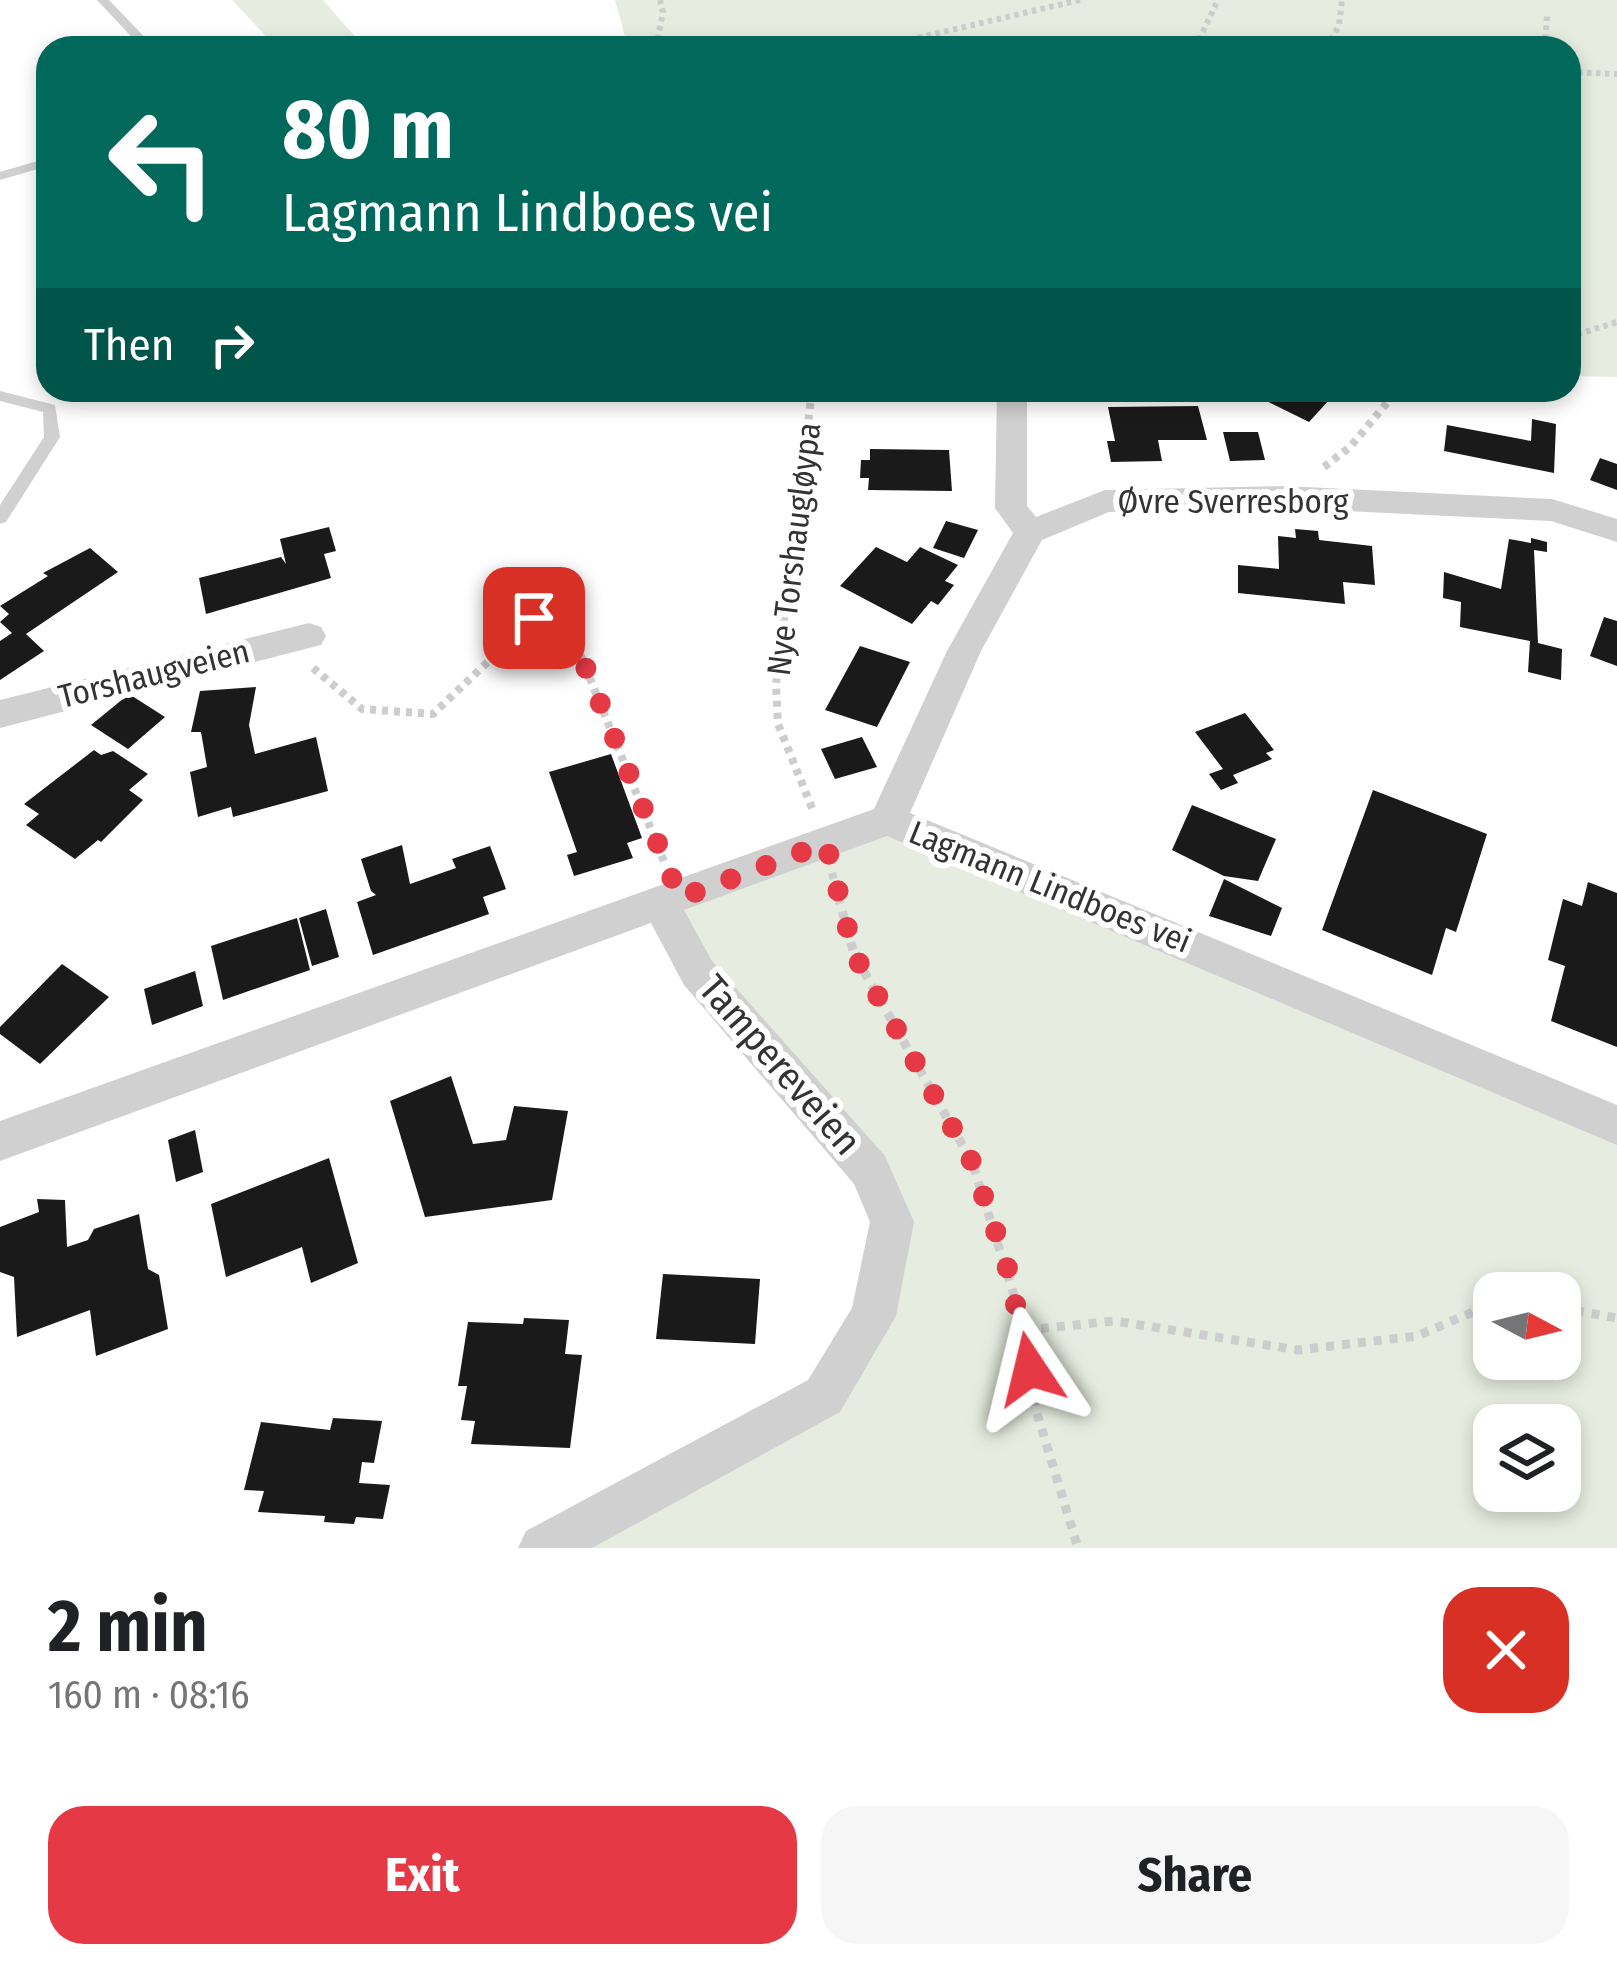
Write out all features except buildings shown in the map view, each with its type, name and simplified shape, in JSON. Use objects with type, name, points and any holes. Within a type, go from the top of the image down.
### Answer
[{"type":"street","points":[[888,820],[964,651],[1030,532],[1011,508],[1012,402]]},
{"type":"street","name":"Øvre Sverresborg","points":[[1030,532],[1106,501],[1284,496],[1552,510],[1617,531]]},
{"type":"street","name":"Torshaugveien","points":[[0,714],[309,637]]},
{"type":"street","name":"Lagmann Lindboes vei","points":[[0,1141],[888,820],[1617,1125]]},
{"type":"street","name":"Tampereveien","points":[[543,1548],[824,1396],[873,1316],[892,1222],[870,1170],[698,973],[671,902]]},
{"type":"lane","points":[[103,0],[138,36]]},
{"type":"lane","points":[[0,176],[36,166]]},
{"type":"lane","points":[[0,396],[50,409],[52,436],[0,518]]},
{"type":"path","points":[[658,36],[660,0]]},
{"type":"path","points":[[926,36],[1080,0]]},
{"type":"path","points":[[1201,36],[1218,0]]},
{"type":"path","points":[[1334,36],[1342,0]]},
{"type":"path","points":[[1545,36],[1547,15]]},
{"type":"path","points":[[1581,72],[1617,74]]},
{"type":"path","points":[[1581,333],[1617,322]]},
{"type":"path","name":"Nye Torshaugløypa","points":[[811,402],[776,684],[778,724],[826,843],[854,954],[972,1162],[1025,1330],[1035,1407],[1078,1548]]},
{"type":"path","points":[[1284,496],[1350,447],[1387,402]]},
{"type":"path","points":[[263,647],[308,663],[362,709],[433,715],[534,618],[576,644],[671,902]]},
{"type":"path","points":[[1025,1330],[1115,1321],[1298,1350],[1417,1336],[1473,1312]]},
{"type":"path","points":[[1581,1312],[1617,1318]]},
{"type":"shaded area","points":[[232,0],[323,0],[354,36],[266,36]]},
{"type":"shaded area","points":[[615,0],[1617,0],[1617,377],[1581,376],[1581,36],[625,36]]},
{"type":"shaded area","points":[[888,820],[1617,1125],[1617,1548],[581,1548],[824,1396],[892,1222],[661,905]]},
{"type":"route","points":[[534,618],[576,644],[680,898],[826,843],[854,954],[972,1162],[1006,1262],[1025,1330],[1030,1369]]}]
